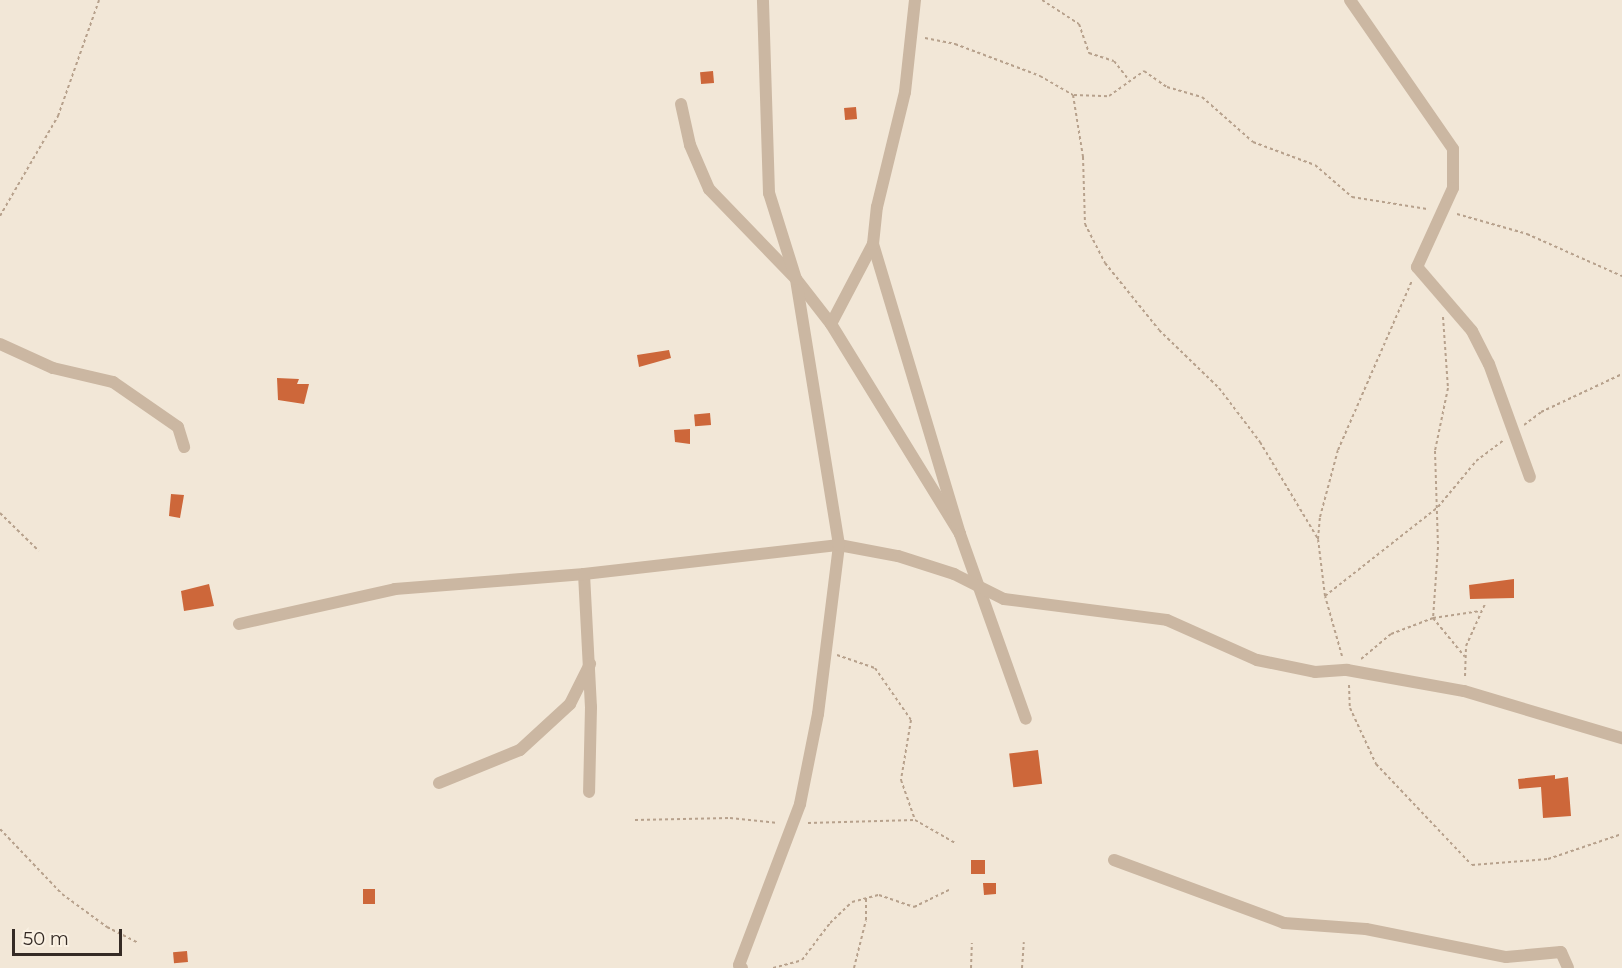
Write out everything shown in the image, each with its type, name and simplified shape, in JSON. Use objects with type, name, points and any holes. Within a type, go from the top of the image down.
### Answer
[{"type":"street","points":[[742,968],[739,965],[800,804],[826,651],[839,545],[796,279],[768,193],[763,0]]},
{"type":"street","points":[[831,324],[873,244],[914,35],[915,0]]},
{"type":"street","points":[[1350,0],[1453,149],[1453,188],[1418,267],[1472,331],[1530,477]]},
{"type":"street","points":[[681,104],[690,145],[709,189],[796,279],[831,324],[960,534]]},
{"type":"street","points":[[873,244],[960,534],[983,588],[1026,719]]},
{"type":"street","points":[[0,344],[53,368],[113,382],[178,428],[184,447]]},
{"type":"street","points":[[239,624],[395,589],[584,574],[839,545],[898,556],[954,574],[1004,599],[1050,608],[1167,620],[1257,660],[1315,672],[1347,670],[1464,691],[1622,738]]},
{"type":"street","points":[[584,574],[590,663],[589,792]]},
{"type":"street","points":[[439,783],[520,750],[570,704],[590,663]]},
{"type":"street","points":[[1114,860],[1284,923],[1366,929],[1506,957],[1561,952],[1568,968]]},
{"type":"path","points":[[0,216],[58,116],[99,0]]},
{"type":"path","points":[[1042,0],[1078,24],[1089,53],[1114,61],[1129,80]]},
{"type":"path","points":[[914,35],[956,44],[1040,76],[1073,95],[1109,96],[1144,71],[1167,87],[1202,97],[1253,142],[1315,165],[1352,196],[1407,208],[1444,210],[1527,234],[1622,276]]},
{"type":"path","points":[[1073,95],[1083,157],[1085,224],[1105,263],[1159,330],[1219,388],[1247,424],[1318,539]]},
{"type":"path","points":[[1418,267],[1338,450],[1318,539],[1325,596],[1347,670],[1350,708],[1376,764],[1472,865],[1548,859],[1622,834]]},
{"type":"path","points":[[1438,288],[1448,388],[1435,451],[1438,507],[1433,618],[1466,657]]},
{"type":"path","points":[[1325,596],[1438,507],[1476,461],[1514,432],[1541,412],[1622,374]]},
{"type":"path","points":[[0,513],[39,551]]},
{"type":"path","points":[[1464,691],[1466,646],[1480,610],[1485,604]]},
{"type":"path","points":[[1347,670],[1391,634],[1433,618],[1480,610]]},
{"type":"path","points":[[826,651],[875,668],[911,720],[901,780],[915,820]]},
{"type":"path","points":[[0,829],[62,894],[107,927],[138,943]]},
{"type":"path","points":[[773,968],[802,960],[830,923],[852,902],[879,895],[914,907],[949,890]]},
{"type":"path","points":[[854,968],[866,920],[866,898]]},
{"type":"path","points":[[1022,968],[1024,942]]},
{"type":"path","points":[[971,968],[972,943]]},
{"type":"building","points":[[713,71],[714,83],[701,84],[700,72]]},
{"type":"building","points":[[856,107],[857,119],[845,120],[844,108]]},
{"type":"building","points":[[669,350],[671,358],[639,367],[637,355]]},
{"type":"building","points":[[277,378],[299,379],[297,384],[309,384],[304,404],[278,400]]},
{"type":"building","points":[[710,413],[711,425],[695,426],[694,414]]},
{"type":"building","points":[[690,429],[690,444],[675,442],[674,430]]},
{"type":"building","points":[[171,494],[184,495],[180,518],[169,516]]},
{"type":"building","points":[[1514,579],[1514,598],[1470,599],[1469,585]]},
{"type":"building","points":[[209,584],[214,606],[184,611],[181,591]]},
{"type":"building","points":[[1038,750],[1042,784],[1013,787],[1009,754]]},
{"type":"building","points":[[1555,775],[1555,779],[1568,777],[1571,816],[1543,818],[1541,787],[1519,789],[1518,779]]},
{"type":"building","points":[[971,860],[985,860],[985,874],[971,874]]},
{"type":"building","points":[[983,883],[996,883],[996,894],[984,895]]},
{"type":"building","points":[[363,889],[375,889],[375,904],[363,904]]},
{"type":"building","points":[[187,951],[188,962],[174,963],[173,952]]}]
